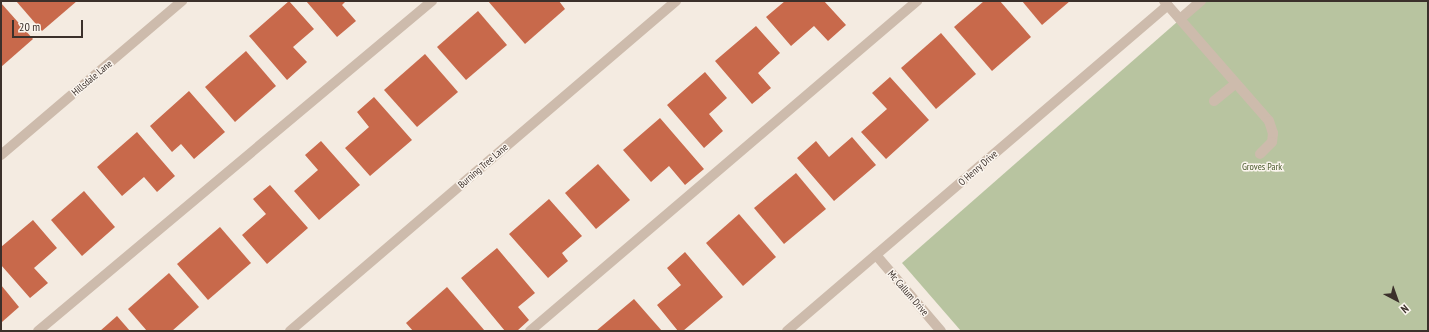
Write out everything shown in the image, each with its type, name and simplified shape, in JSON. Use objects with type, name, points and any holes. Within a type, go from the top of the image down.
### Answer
[{"type":"street","name":"Hillsdale Lane","points":[[1,155],[182,1]]},
{"type":"street","points":[[38,331],[432,1]]},
{"type":"street","name":"Burning Tree Lane","points":[[290,331],[676,1]]},
{"type":"street","points":[[530,331],[917,1]]},
{"type":"street","points":[[1180,19],[1201,1]]},
{"type":"street","points":[[1166,3],[1269,121],[1273,133],[1272,142],[1260,154]]},
{"type":"street","name":"O Henry Drive","points":[[787,331],[1166,3]]},
{"type":"street","points":[[1214,101],[1236,83]]},
{"type":"street","name":"Mc Callum Drive","points":[[876,255],[941,331]]},
{"type":"green space","name":"Groves Park","points":[[1201,1],[1428,1],[1428,331],[961,331],[902,263]]},
{"type":"building","points":[[16,1],[77,1],[42,31]]},
{"type":"building","points":[[289,1],[314,29],[293,47],[307,62],[287,80],[249,36]]},
{"type":"building","points":[[306,1],[346,1],[342,5],[356,21],[337,37]]},
{"type":"building","points":[[488,1],[559,1],[565,9],[525,44]]},
{"type":"building","points":[[785,1],[824,1],[846,25],[828,41],[814,26],[791,46],[766,17]]},
{"type":"building","points":[[984,1],[1000,1],[1031,37],[992,71],[954,27]]},
{"type":"building","points":[[1022,1],[1070,1],[1042,25]]},
{"type":"building","points":[[1,3],[33,39],[1,67]]},
{"type":"building","points":[[478,11],[507,45],[466,80],[437,47]]},
{"type":"building","points":[[756,26],[780,53],[758,73],[771,88],[752,104],[715,61]]},
{"type":"building","points":[[941,33],[976,74],[936,109],[901,68]]},
{"type":"building","points":[[246,51],[276,86],[235,122],[205,87]]},
{"type":"building","points":[[425,54],[458,92],[417,127],[384,90]]},
{"type":"building","points":[[705,72],[727,98],[709,114],[723,131],[704,148],[667,105]]},
{"type":"building","points":[[890,77],[929,120],[886,159],[861,132],[887,109],[872,93]]},
{"type":"building","points":[[189,91],[225,132],[194,159],[181,144],[172,152],[150,126]]},
{"type":"building","points":[[374,97],[412,140],[370,176],[345,148],[369,127],[357,112]]},
{"type":"building","points":[[660,118],[704,169],[685,185],[669,166],[651,182],[623,150]]},
{"type":"building","points":[[137,132],[175,176],[157,192],[144,177],[122,196],[97,167]]},
{"type":"building","points":[[852,137],[876,165],[834,201],[797,158],[816,141],[829,157]]},
{"type":"building","points":[[321,141],[360,185],[319,220],[294,191],[318,170],[305,155]]},
{"type":"building","points":[[598,164],[630,200],[596,229],[565,193]]},
{"type":"building","points":[[796,173],[826,209],[784,244],[754,208]]},
{"type":"building","points":[[270,185],[308,228],[267,264],[242,235],[266,214],[253,199]]},
{"type":"building","points":[[84,191],[115,227],[82,256],[51,220]]},
{"type":"building","points":[[549,199],[582,236],[562,253],[568,261],[548,278],[509,234]]},
{"type":"building","points":[[739,214],[776,257],[743,286],[706,243]]},
{"type":"building","points":[[33,220],[57,248],[34,268],[48,283],[30,298],[1,265],[1,247]]},
{"type":"building","points":[[220,227],[251,263],[208,300],[177,264]]},
{"type":"building","points":[[497,248],[535,293],[518,307],[529,320],[517,331],[505,331],[461,278]]},
{"type":"building","points":[[685,252],[723,297],[683,331],[678,331],[657,305],[681,285],[667,268]]},
{"type":"building","points":[[169,273],[199,307],[172,331],[147,331],[128,309]]},
{"type":"building","points":[[1,285],[19,307],[2,322],[1,321]]},
{"type":"building","points":[[447,287],[485,331],[413,331],[406,323]]},
{"type":"building","points":[[634,299],[662,331],[596,331]]},
{"type":"building","points":[[117,316],[130,331],[100,331]]}]
